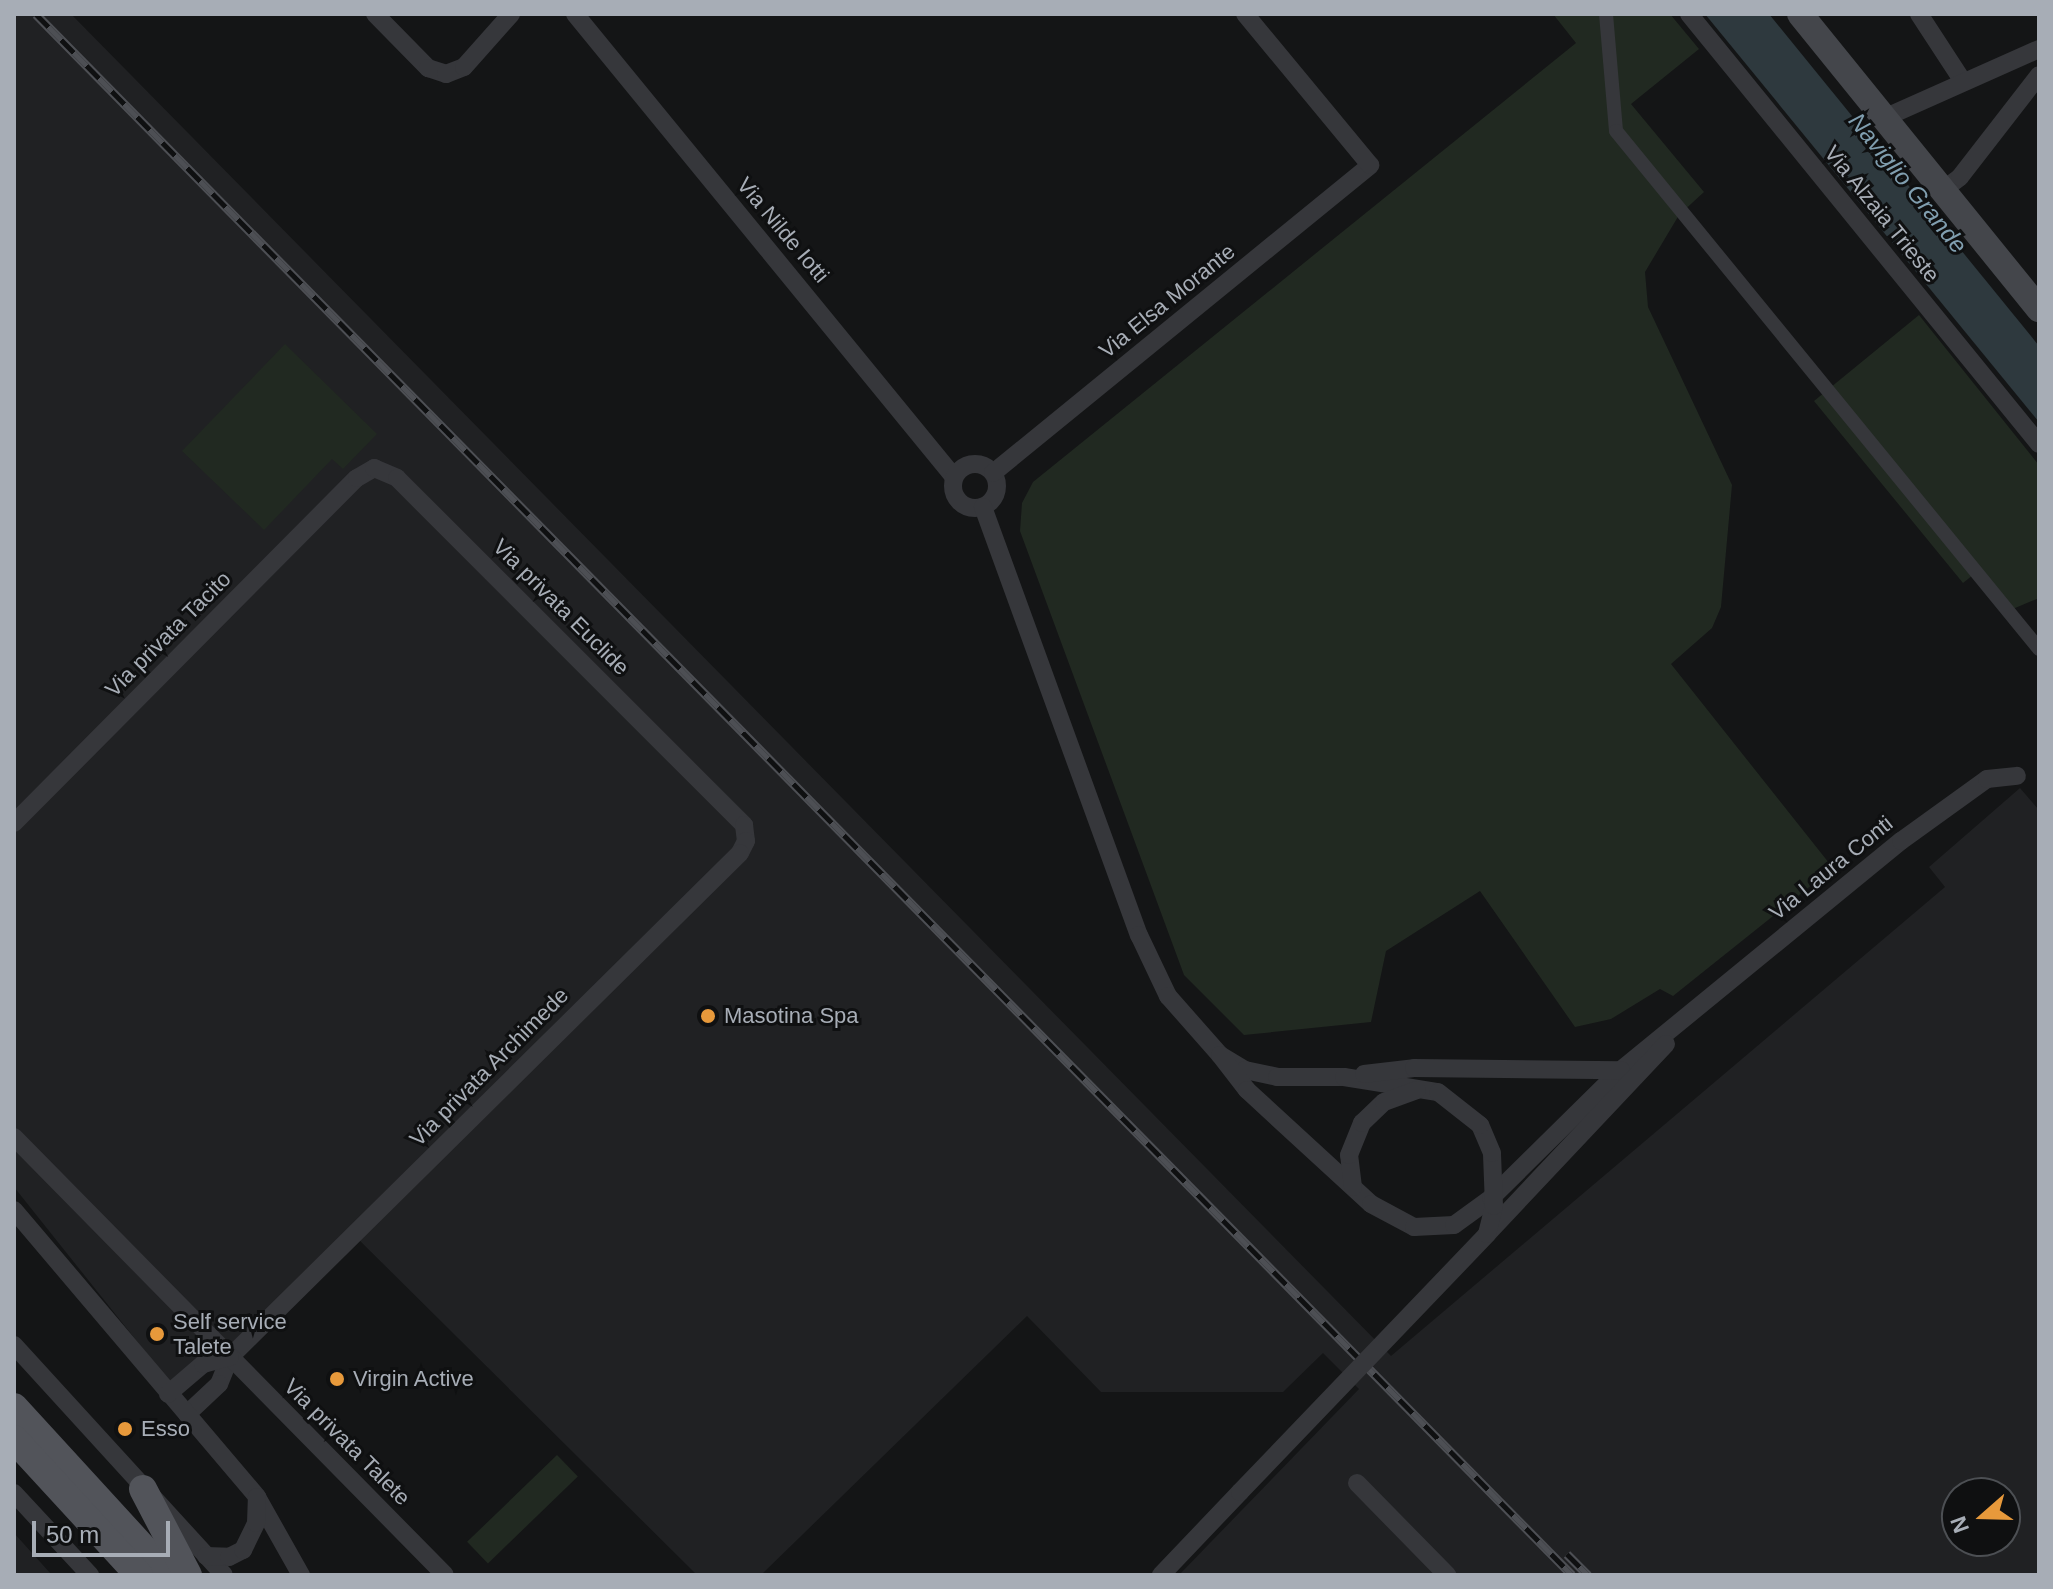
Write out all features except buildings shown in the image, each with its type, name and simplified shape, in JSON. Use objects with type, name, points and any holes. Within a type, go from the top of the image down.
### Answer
[{"type":"main road","points":[[1800,14],[2039,309]]},
{"type":"main road","points":[[14,1407],[168,1575]]},
{"type":"main road","points":[[14,1439],[139,1575]]},
{"type":"main road","points":[[143,1489],[197,1566]]},
{"type":"street","points":[[375,14],[428,68],[446,74],[471,61],[511,14]]},
{"type":"street","name":"Via Nilde Iotti","points":[[575,14],[954,477]]},
{"type":"street","name":"Via Elsa Morante","points":[[993,473],[1370,165],[1245,14]]},
{"type":"street","points":[[1606,14],[1616,131],[2039,649]]},
{"type":"street","name":"Via Alzaia Trieste","points":[[1689,14],[2039,444]]},
{"type":"street","points":[[1919,14],[1962,80]]},
{"type":"street","points":[[1884,118],[1962,80],[2039,49]]},
{"type":"street","points":[[1943,190],[1960,177],[2039,75]]},
{"type":"street","points":[[968,464],[993,473],[996,493],[983,507],[961,504],[953,492],[954,477],[968,464]]},
{"type":"street","name":"Via privata Euclide","points":[[357,478],[374,468],[397,478],[724,804]]},
{"type":"street","name":"Via privata Tacito","points":[[14,823],[357,478]]},
{"type":"street","points":[[983,507],[1150,964],[1168,996],[1247,1090],[1353,1187],[1402,1224],[1434,1228],[1460,1222],[1621,1070],[1686,1019]]},
{"type":"street","name":"Via Laura Conti","points":[[1686,1019],[1901,841],[1987,779],[2017,776]]},
{"type":"street","name":"Via privata Archimede","points":[[230,1357],[740,853],[746,841],[744,825],[724,804]]},
{"type":"street","points":[[1161,1575],[1650,1065],[1686,1019]]},
{"type":"street","points":[[1220,1055],[1262,1075],[1344,1077],[1429,1091],[1480,1125],[1492,1153],[1494,1206],[1487,1234]]},
{"type":"street","points":[[1344,1077],[1414,1068],[1621,1070]]},
{"type":"street","points":[[1353,1187],[1349,1155],[1362,1123],[1384,1102],[1429,1091]]},
{"type":"street","name":"Via privata Talete","points":[[14,1137],[445,1575]]},
{"type":"street","points":[[14,1210],[257,1497],[301,1575]]},
{"type":"street","points":[[14,1345],[143,1489]]},
{"type":"street","points":[[168,1394],[203,1364],[230,1357]]},
{"type":"street","points":[[187,1414],[219,1384],[230,1357]]},
{"type":"street","points":[[1357,1483],[1447,1575]]},
{"type":"street","points":[[14,1493],[90,1575]]},
{"type":"street","points":[[197,1566],[243,1550],[256,1523],[257,1497]]},
{"type":"street","points":[[197,1566],[224,1575]]},
{"type":"shaded area","points":[[14,14],[71,14],[1391,1356],[1945,887],[1929,867],[2020,788],[2039,810],[2039,1575],[1179,1575],[1359,1389],[1323,1353],[1283,1392],[1101,1392],[1027,1316],[761,1575],[697,1575],[349,1230],[179,1394],[14,1187]]},
{"type":"shaded area","points":[[1553,14],[1670,14],[1699,49],[1631,104],[1704,192],[1679,215],[1645,272],[1648,307],[1732,485],[1721,607],[1712,628],[1671,664],[1833,868],[1673,996],[1660,989],[1611,1019],[1575,1027],[1480,891],[1386,951],[1371,1022],[1244,1035],[1184,975],[1020,531],[1022,503],[1033,482],[1576,43]]},
{"type":"shaded area","points":[[1705,14],[1769,14],[2039,346],[2039,422]]},
{"type":"shaded area","points":[[1919,315],[2039,465],[2039,598],[2008,611],[1973,575],[1963,583],[1814,401]]},
{"type":"shaded area","points":[[285,344],[377,434],[343,469],[332,459],[264,530],[182,451]]},
{"type":"shaded area","points":[[557,1455],[578,1477],[488,1563],[467,1542]]},
{"type":"shaded area","points":[[14,1533],[51,1574],[52,1575],[14,1575]]},
{"type":"railway","points":[[36,14],[1572,1575]]},
{"type":"railway","points":[[1567,1554],[1588,1575]]},
{"type":"place","name":"Masotina Spa","points":[[708,1016]]},
{"type":"place","name":"Self service Talete","points":[[157,1334]]},
{"type":"place","name":"Virgin Active","points":[[337,1379]]},
{"type":"place","name":"Esso","points":[[125,1429]]},
{"type":"water label","name":"Naviglio Grande","points":[[1908,183]]}]
